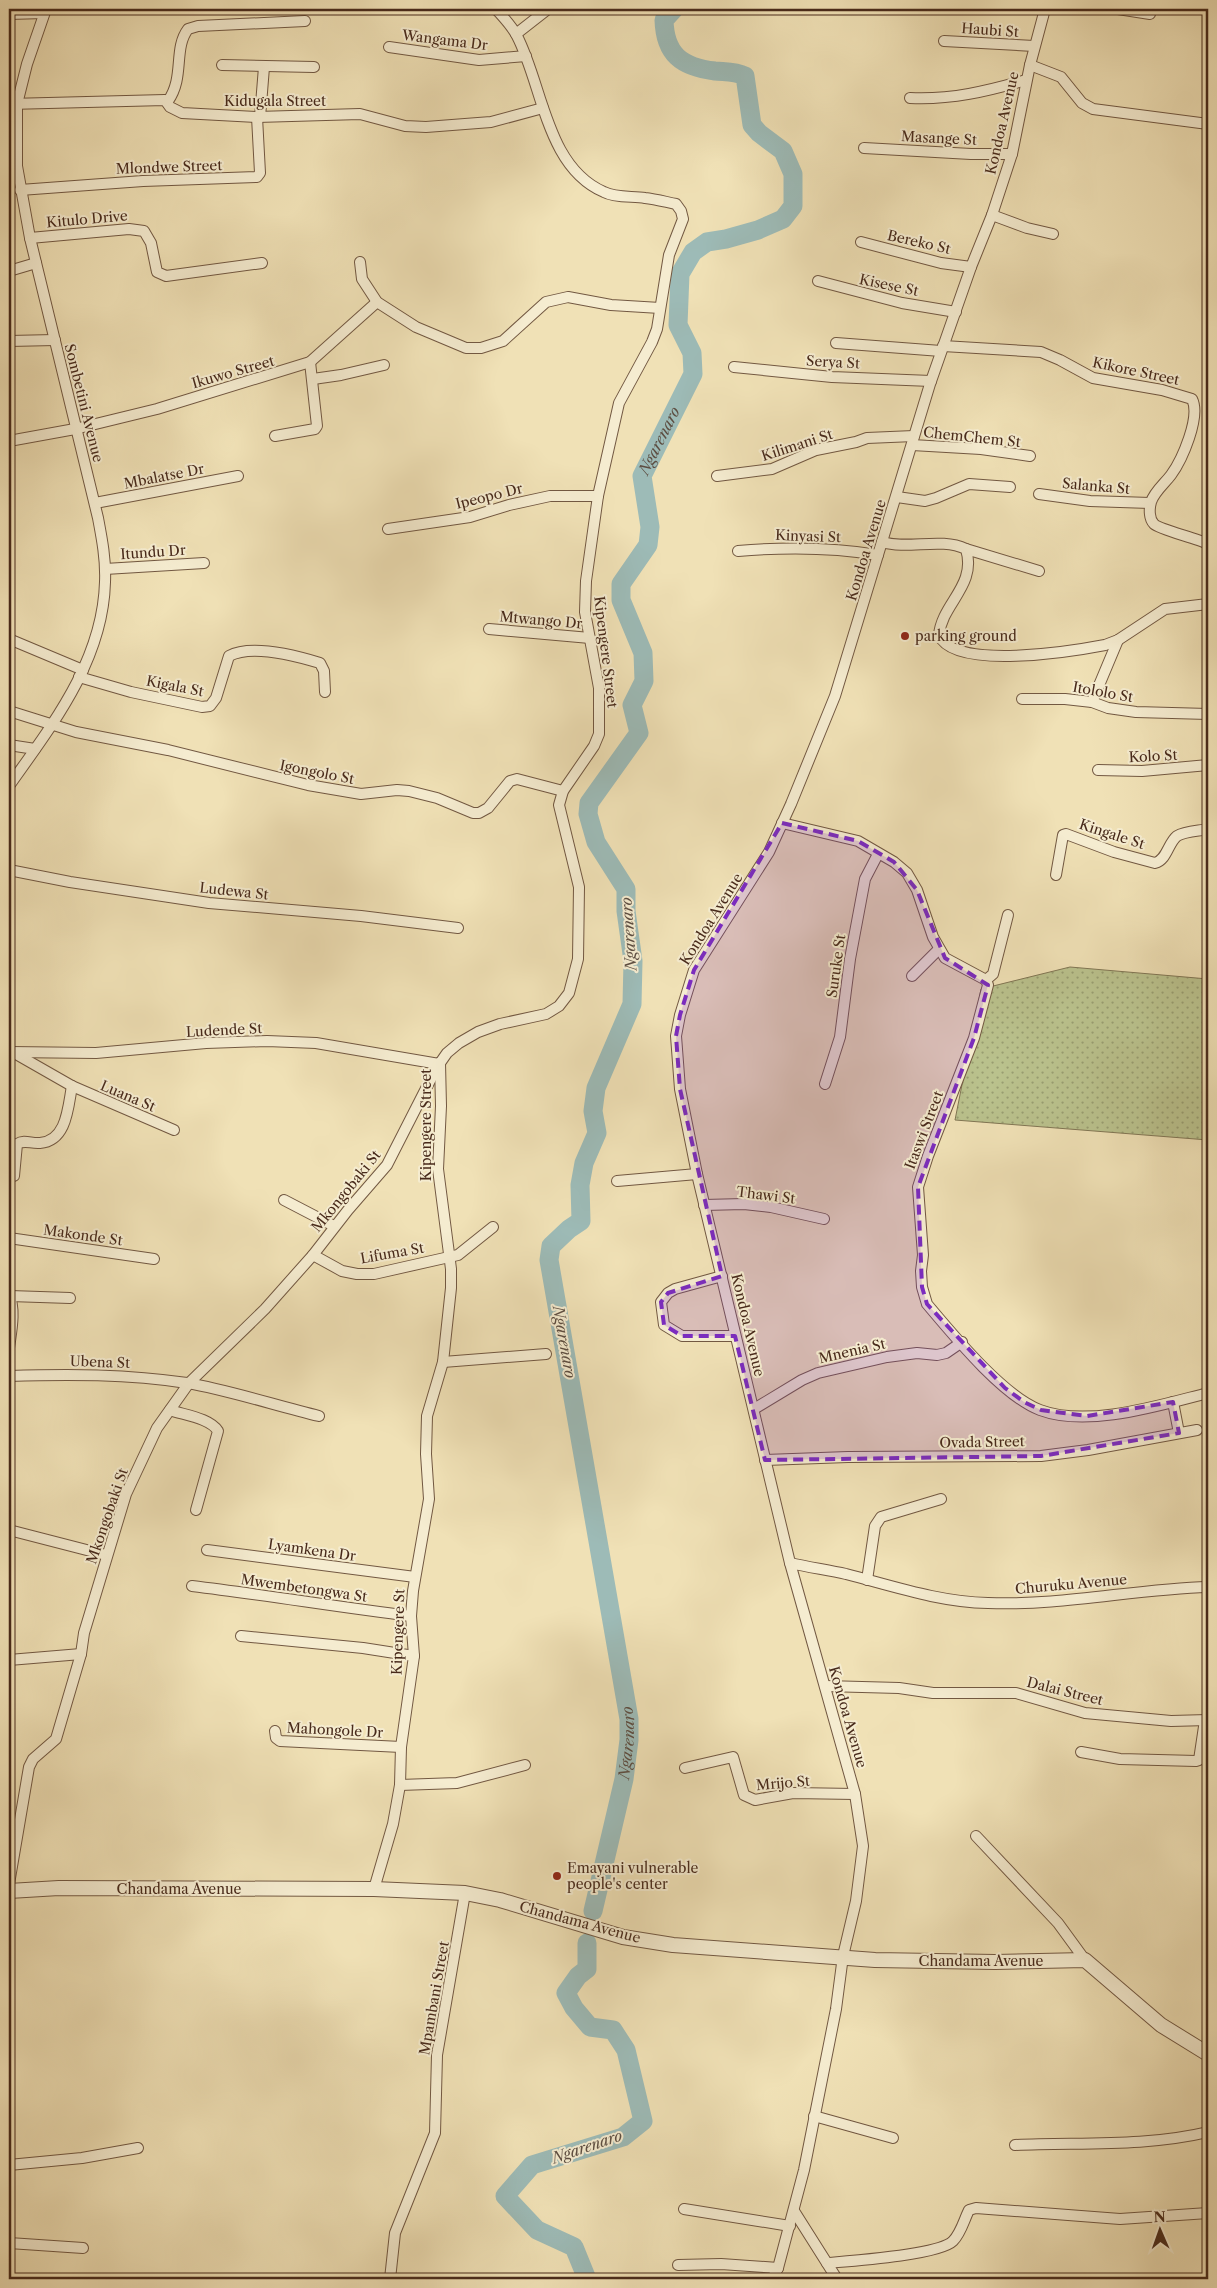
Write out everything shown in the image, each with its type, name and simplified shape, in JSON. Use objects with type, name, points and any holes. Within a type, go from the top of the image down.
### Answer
[{"type":"street","name":"Kipengere Street","points":[[426,1432],[432,1396],[444,1362],[451,1288],[438,1169],[441,1106],[439,1064],[447,1053],[465,1039],[500,1024],[546,1014],[559,1006],[569,993],[578,959],[579,887],[576,865],[560,815],[560,805],[563,791],[594,746],[599,734],[601,710],[599,688],[585,612],[584,594],[598,496],[619,403],[652,342],[670,255],[683,219],[681,211],[676,204],[648,198],[606,194],[588,185],[576,174],[549,125],[526,56],[516,34],[496,9]]},
{"type":"street","points":[[516,34],[548,9]]},
{"type":"street","name":"Kondoa Avenue","points":[[772,2279],[778,2268],[794,2211],[814,2116],[834,2019],[843,1956],[856,1901],[863,1846],[855,1794],[790,1563],[696,1174],[680,1089],[676,1036],[686,990],[698,962],[769,852],[835,696],[931,381],[971,267],[992,215],[1012,154],[1026,80],[1045,9]]},
{"type":"street","points":[[1118,9],[1150,14]]},
{"type":"street","points":[[9,14],[45,11]]},
{"type":"street","name":"Sombetini Avenue","points":[[9,786],[53,726],[81,673],[98,625],[105,583],[104,554],[95,503],[75,429],[20,190],[13,104],[45,11]]},
{"type":"street","points":[[13,104],[168,101],[176,87],[179,76],[181,41],[188,29],[198,26],[305,21]]},
{"type":"street","name":"Haubi St","points":[[944,41],[1034,46]]},
{"type":"street","name":"Wangama Dr","points":[[390,47],[479,60],[502,60],[526,56]]},
{"type":"street","points":[[1030,65],[1061,77],[1082,103],[1093,110],[1208,124]]},
{"type":"street","points":[[222,66],[314,66]]},
{"type":"street","points":[[258,117],[264,67]]},
{"type":"street","points":[[910,98],[936,100],[953,98],[1026,80]]},
{"type":"street","name":"Kidugala Street","points":[[168,101],[170,107],[182,113],[258,117],[360,114],[404,126],[426,127],[491,122],[543,108]]},
{"type":"street","name":"Mlondwe Street","points":[[20,190],[143,181],[257,177],[260,172],[258,117]]},
{"type":"street","name":"Masange St","points":[[864,148],[971,154],[1012,154]]},
{"type":"street","points":[[992,215],[1027,228],[1053,234]]},
{"type":"street","name":"Kitulo Drive","points":[[30,238],[129,229],[144,231],[151,243],[157,272],[166,276],[262,263]]},
{"type":"street","name":"Bereko St","points":[[861,242],[941,263],[971,267]]},
{"type":"street","points":[[360,262],[362,279],[377,302],[435,337],[455,345],[474,348],[481,348],[503,341],[546,302],[568,297],[611,305],[660,308]]},
{"type":"street","points":[[9,271],[36,263]]},
{"type":"street","name":"Kisese St","points":[[818,281],[856,293],[956,312]]},
{"type":"street","name":"Ikuwo Street","points":[[9,441],[75,429],[157,409],[310,362],[377,302]]},
{"type":"street","points":[[9,341],[55,340]]},
{"type":"street","points":[[836,343],[942,349]]},
{"type":"street","name":"Kikore Street","points":[[942,349],[1041,352],[1093,378],[1162,390],[1192,399],[1194,413],[1187,444],[1175,468],[1150,504]]},
{"type":"street","points":[[275,436],[315,429],[318,422],[310,362]]},
{"type":"street","points":[[313,379],[384,365]]},
{"type":"street","name":"Serya St","points":[[734,367],[832,377],[931,381]]},
{"type":"street","name":"Kilimani St","points":[[717,476],[772,469],[816,450],[867,438],[913,441]]},
{"type":"street","name":"ChemChem St","points":[[913,441],[1030,456]]},
{"type":"street","name":"Mbalatse Dr","points":[[95,503],[238,476]]},
{"type":"street","points":[[897,497],[925,501],[968,484],[1010,487]]},
{"type":"street","name":"Salanka St","points":[[1039,494],[1090,501],[1150,504]]},
{"type":"street","name":"Ipeopo Dr","points":[[388,529],[470,517],[509,505],[550,496],[598,496]]},
{"type":"street","points":[[1150,504],[1150,517],[1154,525],[1208,544]]},
{"type":"street","points":[[882,542],[896,546],[951,544],[1039,570]]},
{"type":"street","name":"Kinyasi St","points":[[738,551],[799,548],[842,550],[878,556]]},
{"type":"street","points":[[966,549],[969,558],[968,575],[939,631],[941,639],[949,646],[973,654],[1000,657],[1088,648],[1118,640],[1165,609],[1208,604]]},
{"type":"street","name":"Itundu Dr","points":[[105,569],[204,563]]},
{"type":"street","name":"Mtwango Dr","points":[[489,629],[590,638]]},
{"type":"street","points":[[9,639],[81,673]]},
{"type":"street","points":[[1092,702],[1118,640]]},
{"type":"street","name":"Kigala St","points":[[81,673],[131,692],[202,707],[210,706],[221,687],[229,656],[237,652],[252,651],[293,656],[320,663],[324,671],[325,692]]},
{"type":"street","name":"Itololo St","points":[[1022,700],[1065,699],[1092,702],[1108,708],[1136,712],[1208,714]]},
{"type":"street","points":[[9,711],[53,726]]},
{"type":"street","name":"Igongolo St","points":[[53,726],[344,792],[361,794],[397,790],[422,794],[473,813],[479,813],[488,808],[510,781],[517,779],[563,791]]},
{"type":"street","points":[[9,745],[34,750]]},
{"type":"street","name":"Kolo St","points":[[1098,770],[1142,771],[1208,764]]},
{"type":"street","points":[[782,823],[858,841],[894,862],[907,873],[917,890],[939,949],[945,958],[986,980]]},
{"type":"street","name":"Kingale St","points":[[1056,875],[1063,835],[1066,834],[1114,852],[1155,863],[1162,858],[1170,844],[1179,835],[1208,829]]},
{"type":"street","name":"Suruke St","points":[[825,1084],[840,1037],[850,959],[865,879],[878,854]]},
{"type":"street","name":"Ludewa St","points":[[9,870],[70,882],[208,903],[362,916],[458,928]]},
{"type":"street","name":"Itaswi Street","points":[[1008,915],[993,974],[986,980],[988,984],[974,1038],[928,1156],[918,1187],[922,1233],[922,1287],[927,1304],[1005,1388],[1024,1402],[1041,1410],[1087,1416],[1121,1412],[1208,1393]]},
{"type":"street","points":[[912,976],[939,949]]},
{"type":"street","name":"Ludende St","points":[[12,1052],[96,1053],[206,1043],[267,1041],[316,1043],[439,1064]]},
{"type":"street","name":"Luana St","points":[[12,1052],[72,1086],[174,1130]]},
{"type":"street","name":"Mkongobaki St","points":[[9,1884],[29,1767],[33,1759],[56,1739],[81,1654],[84,1634],[106,1555],[126,1494],[157,1428],[189,1384],[250,1325],[314,1255],[334,1226],[388,1164],[439,1064]]},
{"type":"street","points":[[14,1176],[17,1144],[25,1141],[42,1143],[56,1137],[64,1123],[72,1086]]},
{"type":"street","points":[[617,1181],[696,1174]]},
{"type":"street","points":[[284,1200],[334,1226]]},
{"type":"street","name":"Thawi St","points":[[704,1205],[744,1204],[771,1207],[824,1219]]},
{"type":"street","name":"Lifuma St","points":[[314,1255],[327,1264],[357,1274],[374,1274],[464,1252],[494,1227]]},
{"type":"street","name":"Makonde St","points":[[9,1238],[154,1259]]},
{"type":"street","points":[[722,1276],[668,1293],[661,1302],[664,1325],[682,1336],[735,1336]]},
{"type":"street","points":[[9,1348],[12,1323],[9,1296],[70,1298]]},
{"type":"street","name":"Mnenia St","points":[[754,1409],[802,1380],[818,1373],[887,1356],[916,1353],[946,1354],[962,1342]]},
{"type":"street","points":[[444,1362],[546,1354]]},
{"type":"street","name":"Ubena St","points":[[9,1376],[101,1374],[189,1384],[319,1416]]},
{"type":"street","points":[[1173,1402],[1179,1433]]},
{"type":"street","points":[[170,1410],[208,1422],[215,1426],[218,1432],[196,1510]]},
{"type":"street","name":"Ovada Street","points":[[765,1460],[848,1457],[1041,1456],[1088,1450],[1197,1430]]},
{"type":"street","name":"Kipengere St","points":[[374,1889],[393,1824],[400,1785],[401,1747],[414,1656],[411,1616],[414,1577],[426,1526],[429,1499],[426,1432]]},
{"type":"street","points":[[867,1580],[875,1526],[881,1516],[940,1499]]},
{"type":"street","points":[[9,1530],[106,1555]]},
{"type":"street","name":"Lyamkena Dr","points":[[207,1550],[414,1577]]},
{"type":"street","name":"Churuku Avenue","points":[[790,1563],[934,1597],[988,1603],[1052,1602],[1119,1593],[1208,1587]]},
{"type":"street","name":"Mwembetongwa St","points":[[192,1586],[272,1595],[351,1609],[411,1616]]},
{"type":"street","points":[[241,1636],[363,1648],[414,1656]]},
{"type":"street","points":[[9,1660],[81,1654]]},
{"type":"street","name":"Dalai Street","points":[[825,1686],[899,1688],[933,1693],[1016,1693],[1085,1713],[1171,1721],[1207,1720]]},
{"type":"street","points":[[1081,1752],[1120,1759],[1196,1761],[1199,1760],[1202,1752],[1207,1720]]},
{"type":"street","name":"Mahongole Dr","points":[[275,1731],[278,1740],[284,1741],[401,1747]]},
{"type":"street","name":"Mrijo St","points":[[685,1768],[732,1757],[744,1795],[755,1800],[793,1793],[855,1794]]},
{"type":"street","points":[[400,1785],[458,1783],[525,1764]]},
{"type":"street","points":[[976,1836],[1058,1923],[1085,1960],[1161,2025],[1208,2054]]},
{"type":"street","name":"Chandama Avenue","points":[[9,1891],[59,1888],[374,1889],[465,1893],[500,1900],[623,1937],[673,1945],[843,1956],[875,1960],[966,1962],[1085,1960]]},
{"type":"street","name":"Mpambani Street","points":[[390,2279],[396,2233],[435,2133],[437,2055],[465,1893]]},
{"type":"street","points":[[814,2116],[893,2138]]},
{"type":"street","points":[[1015,2145],[1130,2143],[1181,2139],[1208,2132]]},
{"type":"street","points":[[9,2165],[82,2158],[138,2148]]},
{"type":"street","points":[[827,2263],[887,2258],[943,2248],[953,2241],[969,2210],[976,2208],[1120,2219],[1208,2213]]},
{"type":"street","points":[[684,2209],[790,2226]]},
{"type":"street","points":[[794,2211],[837,2279]]},
{"type":"street","points":[[9,2243],[83,2248]]},
{"type":"street","points":[[678,2265],[730,2264],[778,2268]]},
{"type":"highlighted area","points":[[782,823],[858,841],[894,862],[917,890],[945,958],[988,985],[974,1038],[918,1187],[922,1287],[927,1304],[1005,1388],[1024,1402],[1041,1410],[1087,1416],[1173,1402],[1179,1433],[1041,1456],[765,1460],[735,1336],[682,1336],[664,1325],[661,1302],[668,1293],[722,1276],[680,1089],[676,1036],[680,1015],[694,970]]},
{"type":"green space","points":[[1070,967],[1208,979],[1208,1140],[955,1120],[981,989]]},
{"type":"waterway","name":"Ngarenaro","points":[[593,1911],[624,1779],[629,1740],[629,1719],[549,1260],[551,1246],[569,1229],[581,1221],[580,1185],[584,1163],[597,1133],[593,1111],[596,1088],[632,1004],[633,961],[626,911],[626,889],[596,842],[588,814],[589,803],[639,733],[632,705],[644,681],[643,653],[621,600],[621,584],[648,545],[650,527],[642,476],[693,374],[692,353],[678,325],[680,274],[693,252],[707,242],[758,230],[783,219],[793,206],[793,174],[783,151],[759,133],[752,125],[745,76],[734,72],[703,69],[684,62],[677,57],[668,42],[664,20],[674,9]]},
{"type":"waterway","name":"Ngarenaro","points":[[587,1943],[587,1969],[578,1976],[566,1993],[574,2008],[590,2027],[613,2030],[626,2050],[643,2121],[623,2137],[532,2165],[505,2196],[537,2230],[574,2247],[587,2279]]},
{"type":"place","name":"parking ground","points":[[905,636]]},
{"type":"place","name":"Emayani vulnerable people's center","points":[[557,1876]]}]
